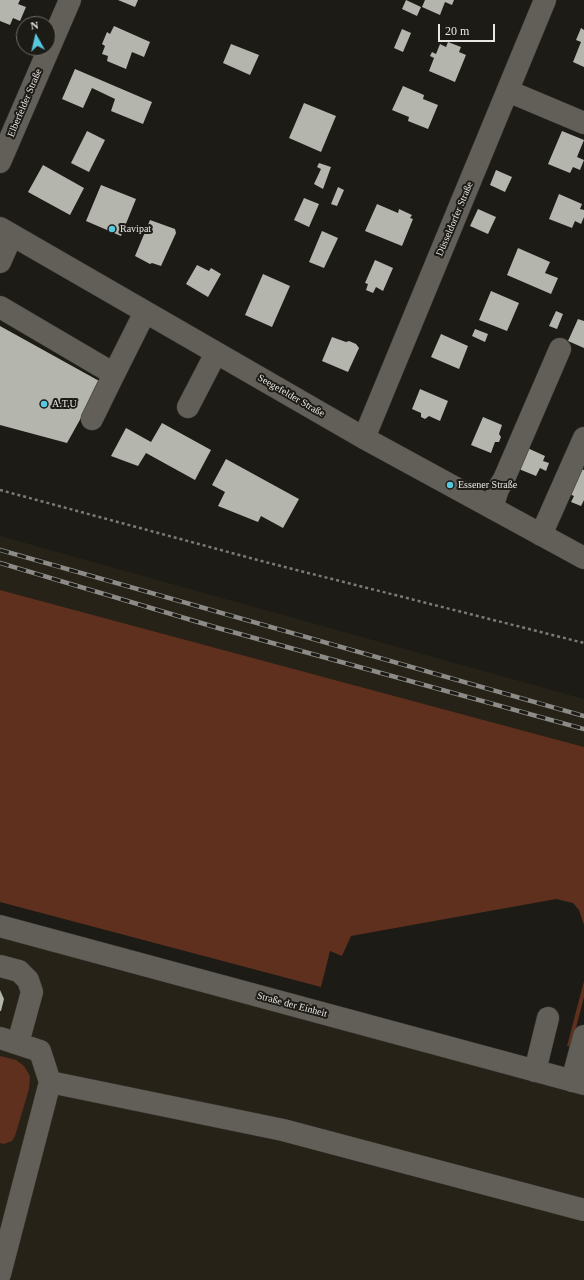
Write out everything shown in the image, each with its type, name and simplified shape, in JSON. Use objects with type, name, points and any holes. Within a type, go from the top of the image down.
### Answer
[{"type":"street","name":"Elberfelder Straße","points":[[0,162],[70,0]]},
{"type":"street","name":"Düsseldorfer Straße","points":[[364,438],[545,0]]},
{"type":"street","points":[[508,91],[584,123]]},
{"type":"street","points":[[0,262],[6,232]]},
{"type":"street","name":"Seegefelder Straße","points":[[6,232],[364,438],[584,558]]},
{"type":"street","points":[[0,307],[114,374]]},
{"type":"street","points":[[92,418],[145,312]]},
{"type":"street","points":[[492,508],[498,489],[504,479],[560,349]]},
{"type":"street","points":[[188,407],[216,353]]},
{"type":"street","points":[[541,535],[584,438]]},
{"type":"street","name":"Straße der Einheit","points":[[0,926],[578,1082]]},
{"type":"street","points":[[0,966],[19,971],[28,980],[32,992],[9,1040],[40,1051],[50,1082],[0,1274]]},
{"type":"street","points":[[536,1071],[548,1018]]},
{"type":"street","points":[[578,1082],[584,1036]]},
{"type":"street","points":[[50,1082],[283,1130],[584,1210]]},
{"type":"path","points":[[0,490],[265,562],[584,643]]},
{"type":"shaded area","points":[[0,536],[584,699],[584,747],[0,590]]},
{"type":"shaded area","points":[[0,590],[584,747],[584,925],[579,910],[573,903],[556,899],[351,936],[342,956],[330,951],[321,987],[0,902]]},
{"type":"shaded area","points":[[0,938],[584,1095],[584,1280],[0,1280]]},
{"type":"shaded area","points":[[584,981],[584,997],[571,1047],[567,1046]]},
{"type":"shaded area","points":[[0,1056],[16,1060],[24,1066],[30,1076],[29,1089],[15,1136],[12,1141],[4,1144],[0,1143]]},
{"type":"building","points":[[0,0],[20,0],[18,4],[26,7],[22,16],[16,16],[16,19],[13,18],[10,25],[0,21]]},
{"type":"building","points":[[118,0],[138,0],[135,7]]},
{"type":"building","points":[[406,0],[421,7],[417,16],[402,9]]},
{"type":"building","points":[[425,0],[454,0],[452,5],[445,2],[440,15],[422,7]]},
{"type":"building","points":[[114,26],[150,42],[144,57],[132,52],[126,69],[107,61],[108,56],[102,54],[105,46],[102,44],[107,32],[110,34]]},
{"type":"building","points":[[581,28],[584,30],[584,67],[573,62],[581,42],[576,40]]},
{"type":"building","points":[[402,29],[411,33],[403,52],[394,48]]},
{"type":"building","points":[[448,42],[461,47],[459,52],[466,55],[455,82],[429,71],[434,58],[430,56],[432,52],[436,54],[440,44],[446,47]]},
{"type":"building","points":[[231,44],[259,55],[250,75],[223,63]]},
{"type":"building","points":[[75,69],[152,102],[143,124],[111,111],[115,99],[92,88],[83,108],[62,99]]},
{"type":"building","points":[[403,86],[424,95],[423,99],[438,105],[428,129],[408,121],[409,117],[392,110]]},
{"type":"building","points":[[304,103],[336,116],[321,152],[289,138]]},
{"type":"building","points":[[87,131],[105,140],[89,172],[71,163]]},
{"type":"building","points":[[562,131],[584,140],[577,157],[584,160],[580,170],[573,167],[570,173],[548,164]]},
{"type":"building","points":[[319,163],[331,167],[323,189],[314,184],[321,169],[317,167]]},
{"type":"building","points":[[43,165],[84,188],[70,215],[28,192]]},
{"type":"building","points":[[496,170],[512,177],[505,192],[490,185]]},
{"type":"building","points":[[101,185],[136,199],[121,236],[86,221]]},
{"type":"building","points":[[338,187],[344,190],[337,206],[331,204]]},
{"type":"building","points":[[559,194],[582,204],[580,209],[584,210],[584,217],[581,224],[575,221],[572,228],[549,219]]},
{"type":"building","points":[[304,198],[319,204],[309,227],[294,220]]},
{"type":"building","points":[[377,204],[398,213],[399,209],[412,215],[410,218],[413,219],[402,246],[365,231]]},
{"type":"building","points":[[478,209],[496,217],[488,234],[470,226]]},
{"type":"building","points":[[150,220],[175,229],[176,233],[161,266],[152,263],[150,264],[135,256]]},
{"type":"building","points":[[322,231],[338,238],[324,268],[309,262]]},
{"type":"building","points":[[518,248],[550,262],[545,273],[558,278],[551,294],[507,275]]},
{"type":"building","points":[[375,260],[393,268],[383,291],[376,287],[373,293],[366,290],[368,284],[365,283]]},
{"type":"building","points":[[197,265],[209,271],[211,268],[221,274],[208,297],[186,284]]},
{"type":"building","points":[[263,274],[290,286],[272,327],[245,315]]},
{"type":"building","points":[[491,291],[519,303],[507,331],[479,320]]},
{"type":"building","points":[[556,311],[563,314],[557,329],[549,326]]},
{"type":"building","points":[[578,319],[584,321],[584,348],[568,341]]},
{"type":"building","name":"A.T.U","points":[[0,326],[101,382],[67,443],[0,425]]},
{"type":"building","points":[[475,329],[488,334],[485,342],[472,336]]},
{"type":"building","points":[[441,334],[468,346],[459,369],[431,357]]},
{"type":"building","points":[[332,337],[346,342],[349,341],[356,344],[359,348],[348,372],[322,361]]},
{"type":"building","points":[[420,389],[448,401],[440,421],[429,416],[425,419],[421,417],[421,413],[412,409]]},
{"type":"building","points":[[483,417],[502,425],[499,434],[501,437],[499,442],[495,442],[491,453],[471,445]]},
{"type":"building","points":[[162,423],[211,450],[195,480],[146,453],[138,466],[111,456],[126,428],[151,442]]},
{"type":"building","points":[[523,446],[545,456],[543,461],[549,463],[546,471],[540,468],[536,476],[514,467]]},
{"type":"building","points":[[226,459],[299,499],[283,528],[261,516],[258,522],[218,506],[225,492],[212,485]]},
{"type":"building","points":[[577,467],[584,470],[584,500],[581,506],[571,502],[574,496],[567,493]]},
{"type":"building","points":[[0,990],[4,999],[1,1011],[0,1011]]},
{"type":"railway","points":[[0,550],[584,716]]},
{"type":"railway","points":[[0,563],[218,628],[584,729]]},
{"type":"place","name":"Ravipat","points":[[112,229]]},
{"type":"place","name":"A.T.U","points":[[44,404]]},
{"type":"place","name":"Essener Straße","points":[[450,485]]}]
